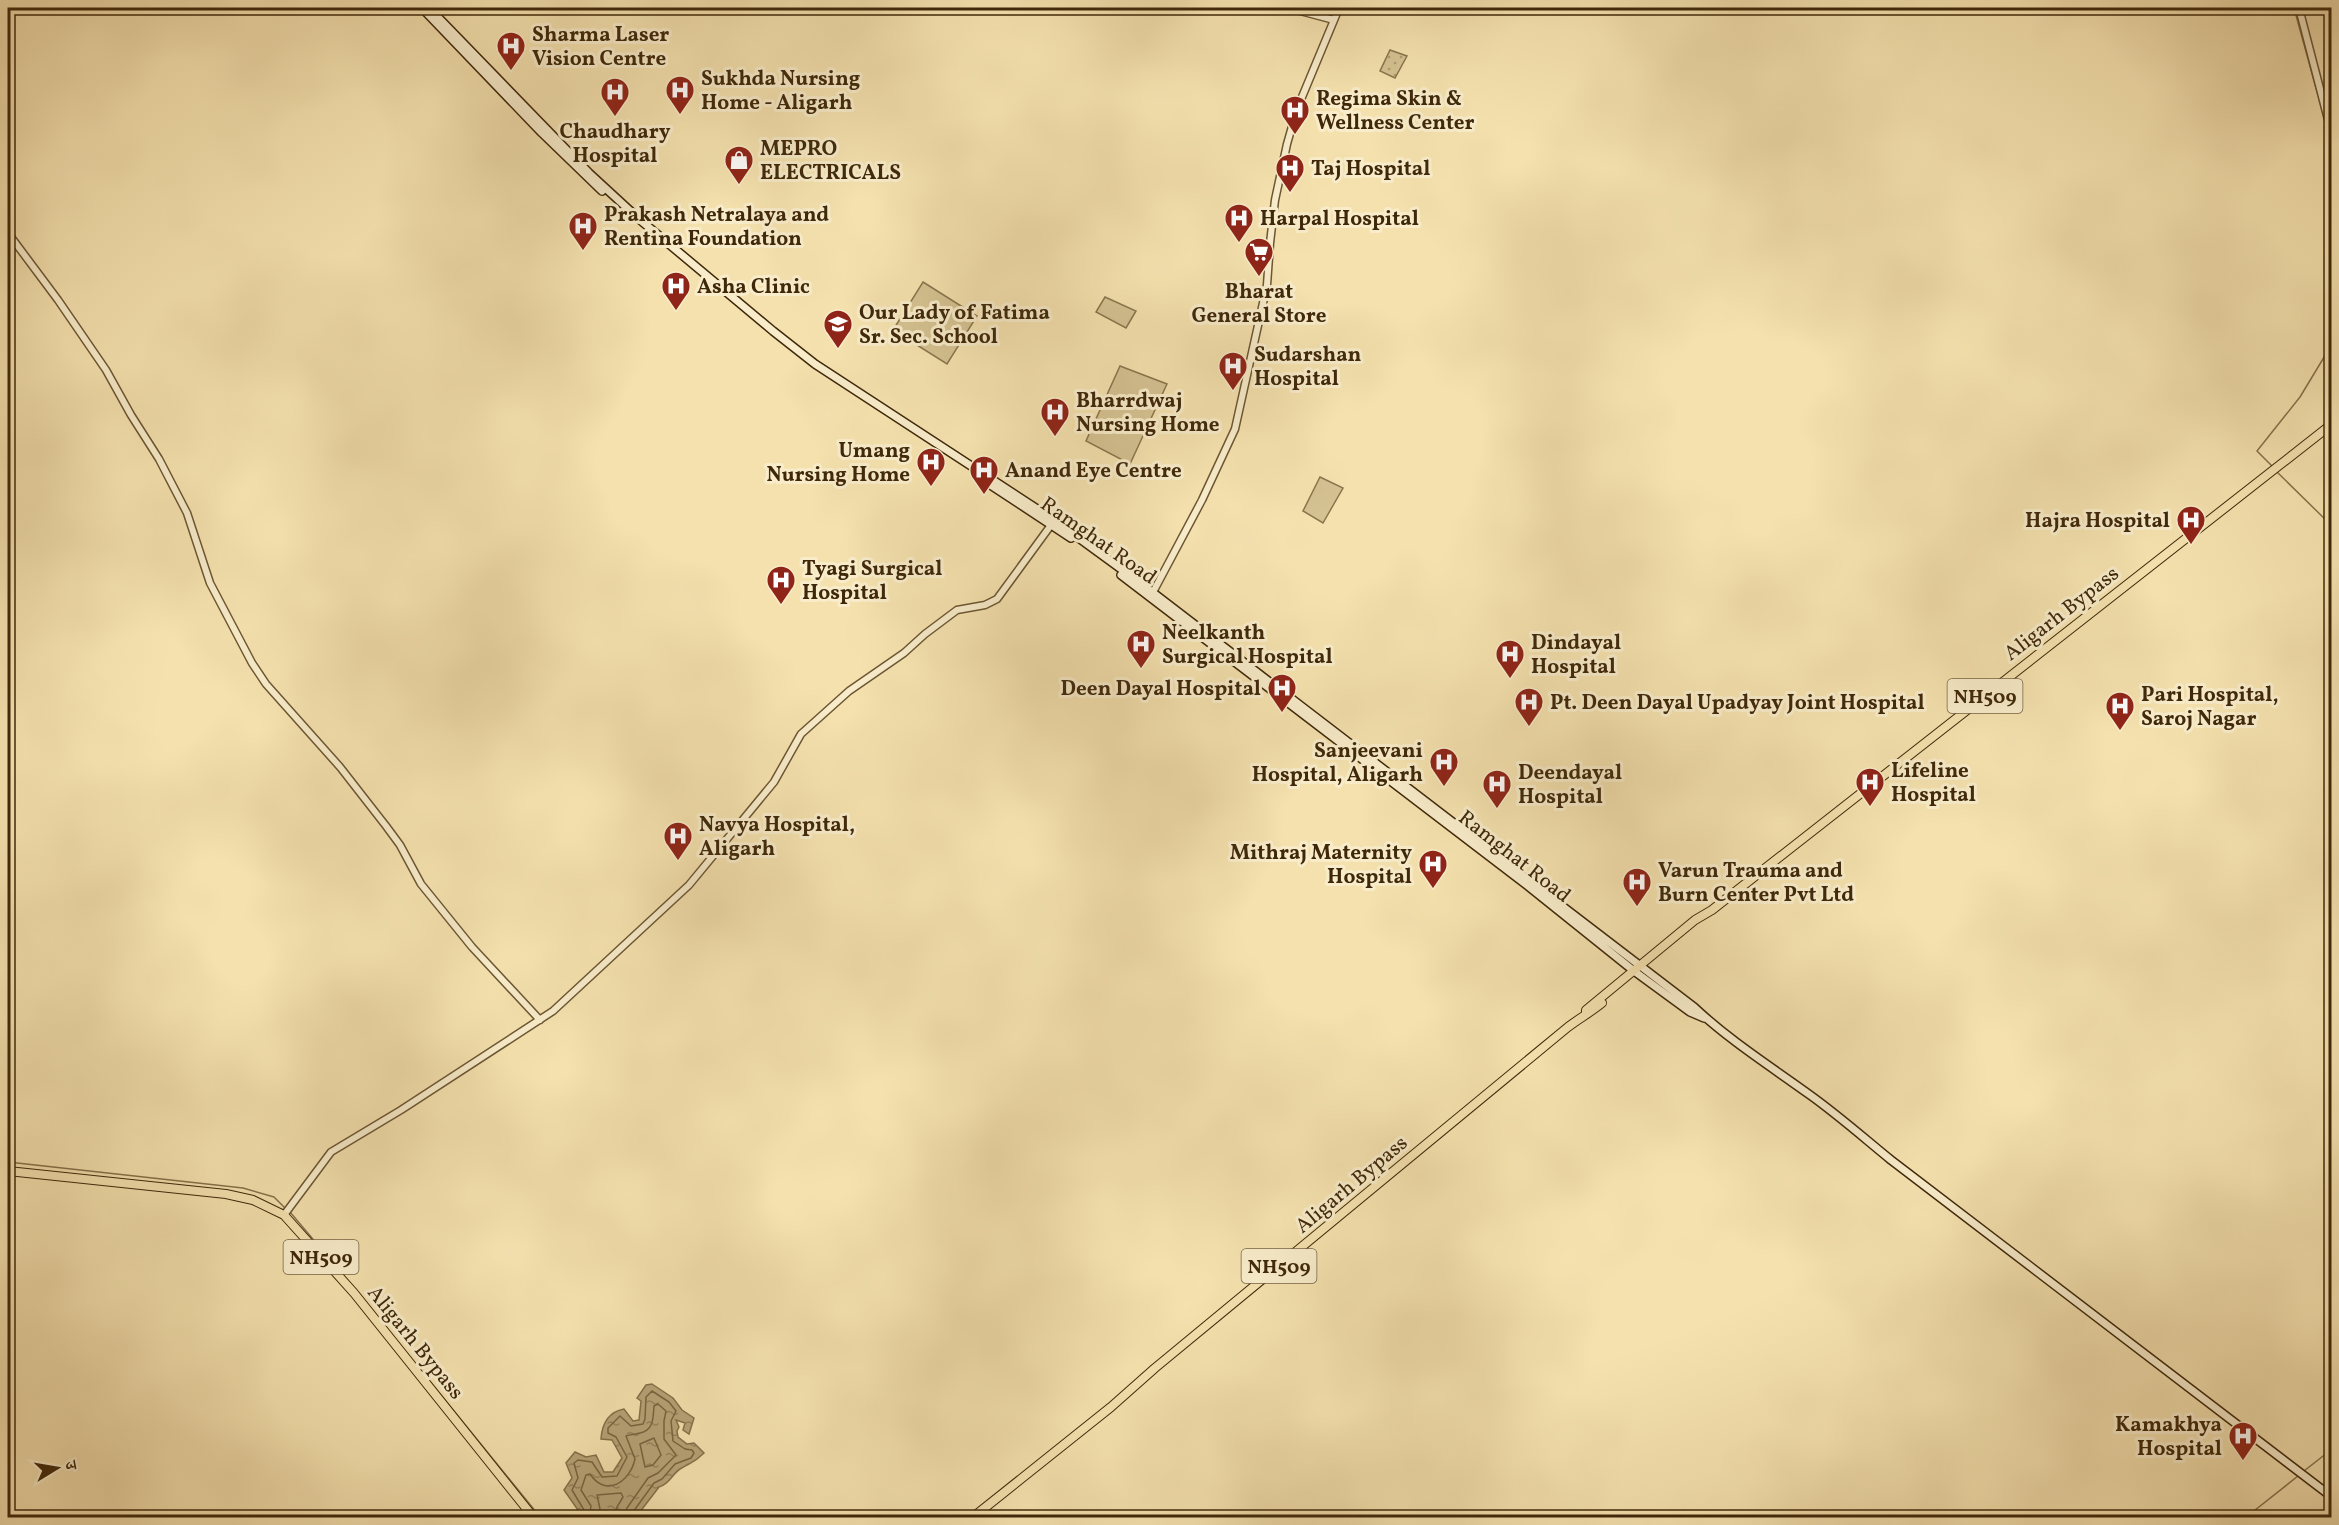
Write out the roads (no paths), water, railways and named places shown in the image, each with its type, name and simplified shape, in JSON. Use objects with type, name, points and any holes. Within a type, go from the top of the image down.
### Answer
[{"type":"highway","name":"Aligarh Bypass","points":[[972,1518],[1111,1407],[1155,1368],[1586,1014],[1590,1014],[1639,970],[1698,924],[1700,919],[2331,424]]},
{"type":"highway","name":"Aligarh Bypass","points":[[8,1171],[226,1194],[253,1200],[286,1212],[354,1293],[534,1518]]},
{"type":"main road","name":"Ramghat Road","points":[[422,8],[586,177],[770,334],[876,411],[1053,523]]},
{"type":"main road","name":"Ramghat Road","points":[[429,8],[589,173],[680,254],[815,364],[1053,523],[1152,595],[1528,886],[1810,1095],[2027,1266],[2331,1497]]},
{"type":"street","points":[[1289,8],[1334,20]]},
{"type":"street","points":[[1152,595],[1202,500],[1235,429],[1267,285],[1275,200],[1287,144],[1297,109],[1339,8]]},
{"type":"street","points":[[2299,8],[2331,135]]},
{"type":"street","points":[[8,233],[106,370],[159,459],[187,513],[210,583],[252,663],[274,693],[340,767],[386,826],[400,845],[421,884],[472,947],[540,1020]]},
{"type":"street","points":[[286,1212],[332,1152],[553,1011],[689,885],[731,837],[774,782],[801,734],[849,691],[904,654],[946,617],[957,610],[985,605],[997,599],[1053,523]]},
{"type":"water","points":[[652,1384],[673,1398],[682,1410],[694,1418],[689,1434],[683,1430],[685,1423],[676,1420],[679,1427],[678,1437],[687,1444],[694,1443],[704,1453],[680,1469],[666,1484],[659,1487],[636,1517],[569,1517],[578,1510],[564,1490],[572,1478],[566,1463],[575,1452],[586,1457],[596,1455],[604,1472],[613,1472],[622,1458],[612,1440],[601,1439],[604,1424],[614,1413],[624,1409],[633,1421],[639,1420],[641,1401],[637,1398],[646,1385]]},
{"type":"waterway","points":[[2294,8],[2324,117]]},
{"type":"waterway","points":[[2329,136],[2332,143]]},
{"type":"waterway","points":[[2272,466],[2257,451],[2300,397],[2332,344]]},
{"type":"waterway","points":[[2277,472],[2332,526]]},
{"type":"waterway","points":[[8,1162],[243,1188],[274,1197],[286,1209]]},
{"type":"waterway","points":[[290,1212],[345,1277]]},
{"type":"waterway","points":[[424,1374],[541,1518]]},
{"type":"waterway","points":[[2304,1471],[2332,1449]]},
{"type":"waterway","points":[[2245,1518],[2298,1476]]},
{"type":"place","name":"Sharma Laser Vision Centre","points":[[511,72]]},
{"type":"place","name":"Sukhda Nursing Home - Aligarh","points":[[680,116]]},
{"type":"place","name":"Chaudhary Hospital","points":[[615,118]]},
{"type":"place","name":"Regima Skin & Wellness Center","points":[[1295,136]]},
{"type":"place","name":"MEPRO ELECTRICALS","points":[[739,186]]},
{"type":"place","name":"Taj Hospital","points":[[1290,194]]},
{"type":"place","name":"Harpal Hospital","points":[[1239,244]]},
{"type":"place","name":"Prakash Netralaya and Rentina Foundation","points":[[583,252]]},
{"type":"place","name":"Bharat General Store","points":[[1259,278]]},
{"type":"place","name":"Asha Clinic","points":[[676,312]]},
{"type":"place","name":"Our Lady of Fatima Sr. Sec. School","points":[[838,350]]},
{"type":"place","name":"Sudarshan Hospital","points":[[1233,392]]},
{"type":"place","name":"Bharrdwaj Nursing Home","points":[[1055,438]]},
{"type":"place","name":"Umang Nursing Home","points":[[931,488]]},
{"type":"place","name":"Anand Eye Centre","points":[[984,496]]},
{"type":"place","name":"Hajra Hospital","points":[[2191,546]]},
{"type":"place","name":"Tyagi Surgical Hospital","points":[[781,606]]},
{"type":"place","name":"Neelkanth Surgical Hospital","points":[[1141,670]]},
{"type":"place","name":"Dindayal Hospital","points":[[1510,680]]},
{"type":"place","name":"Deen Dayal Hospital","points":[[1282,714]]},
{"type":"place","name":"Pt. Deen Dayal Upadyay Joint Hospital","points":[[1529,728]]},
{"type":"place","name":"Pari Hospital, Saroj Nagar","points":[[2120,732]]},
{"type":"place","name":"Sanjeevani Hospital, Aligarh","points":[[1444,788]]},
{"type":"place","name":"Lifeline Hospital","points":[[1870,808]]},
{"type":"place","name":"Deendayal Hospital","points":[[1497,810]]},
{"type":"place","name":"Navya Hospital, Aligarh","points":[[678,862]]},
{"type":"place","name":"Mithraj Maternity Hospital","points":[[1433,890]]},
{"type":"place","name":"Varun Trauma and Burn Center Pvt Ltd","points":[[1637,908]]},
{"type":"place","name":"Kamakhya Hospital","points":[[2243,1462]]}]
